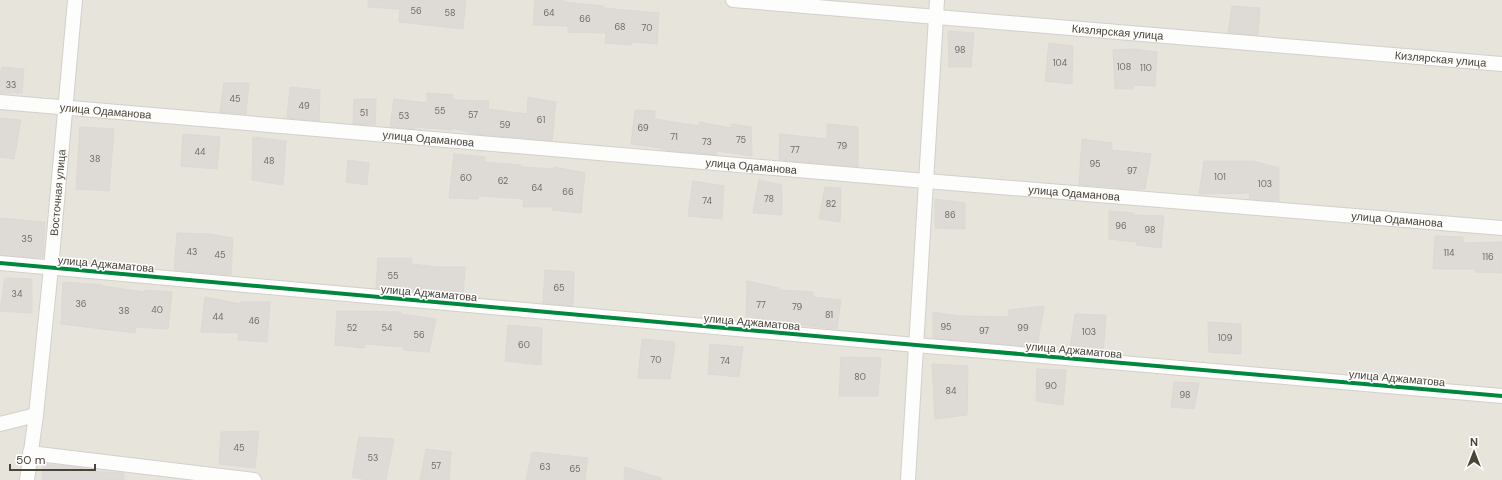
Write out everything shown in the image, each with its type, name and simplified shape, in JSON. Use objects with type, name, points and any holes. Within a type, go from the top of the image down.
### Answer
[{"type":"street","name":"Восточная улица","points":[[27,480],[36,415],[51,268],[64,108],[75,0]]},
{"type":"street","name":"Кизлярская улица","points":[[733,0],[1502,64]]},
{"type":"street","points":[[908,480],[937,0]]},
{"type":"street","name":"улица Одаманова","points":[[0,102],[926,181],[1502,228]]},
{"type":"street","name":"улица Аджаматова","points":[[0,263],[1502,396]]},
{"type":"street","points":[[0,424],[36,415]]},
{"type":"street","points":[[30,453],[254,480]]},
{"type":"shaded area","points":[[0,0],[1502,0],[1502,480],[0,480]]},
{"type":"building","points":[[368,0],[466,0],[463,29],[399,22],[400,9],[368,7]]},
{"type":"building","points":[[535,0],[557,0],[603,6],[603,8],[659,13],[657,44],[632,42],[632,45],[605,43],[606,33],[568,32],[568,26],[533,25]]},
{"type":"building","points":[[1232,6],[1260,8],[1258,35],[1228,33]]},
{"type":"building","points":[[948,31],[974,33],[971,67],[949,67]]},
{"type":"building","points":[[1049,43],[1073,46],[1072,84],[1045,81]]},
{"type":"building","points":[[1134,49],[1157,52],[1155,86],[1133,85],[1133,89],[1115,89],[1113,50]]},
{"type":"building","points":[[2,67],[24,69],[22,93],[0,93],[0,76]]},
{"type":"building","points":[[224,83],[249,83],[246,114],[220,112]]},
{"type":"building","points":[[290,87],[320,90],[319,121],[287,118]]},
{"type":"building","points":[[427,93],[453,95],[453,100],[489,101],[488,109],[527,114],[528,97],[556,102],[552,141],[476,134],[452,128],[452,130],[415,127],[415,129],[390,127],[394,99],[427,103]]},
{"type":"building","points":[[354,99],[376,99],[375,125],[353,124]]},
{"type":"building","points":[[635,110],[655,111],[655,119],[699,126],[699,122],[731,128],[732,124],[751,127],[752,156],[717,151],[716,155],[671,151],[661,148],[631,144]]},
{"type":"building","points":[[0,118],[21,120],[14,159],[0,157]]},
{"type":"building","points":[[827,124],[858,127],[858,167],[779,160],[780,134],[827,139]]},
{"type":"building","points":[[80,127],[114,129],[109,191],[76,189]]},
{"type":"building","points":[[183,134],[220,137],[217,169],[181,166]]},
{"type":"building","points":[[253,137],[286,141],[283,185],[252,180]]},
{"type":"building","points":[[1082,139],[1112,143],[1112,150],[1151,154],[1145,189],[1079,185]]},
{"type":"building","points":[[454,154],[485,157],[484,162],[521,165],[521,167],[554,169],[554,167],[585,173],[581,213],[552,210],[553,207],[523,207],[524,199],[479,196],[478,199],[449,198]]},
{"type":"building","points":[[348,160],[369,163],[367,185],[346,182]]},
{"type":"building","points":[[1204,161],[1253,161],[1279,168],[1279,201],[1249,199],[1250,193],[1199,194]]},
{"type":"building","points":[[759,180],[782,185],[782,215],[753,213]]},
{"type":"building","points":[[693,181],[724,186],[722,219],[688,216]]},
{"type":"building","points":[[825,187],[841,188],[840,222],[819,219]]},
{"type":"building","points":[[935,199],[965,203],[965,229],[935,228]]},
{"type":"building","points":[[1109,211],[1134,213],[1133,215],[1164,216],[1161,248],[1136,245],[1137,242],[1109,239]]},
{"type":"building","points":[[0,218],[45,222],[43,258],[0,255]]},
{"type":"building","points":[[177,233],[209,234],[233,238],[231,275],[174,270]]},
{"type":"building","points":[[1435,236],[1463,237],[1463,243],[1502,242],[1502,273],[1475,272],[1475,269],[1433,269]]},
{"type":"building","points":[[378,258],[412,258],[411,264],[438,267],[465,267],[463,296],[376,288]]},
{"type":"building","points":[[545,270],[574,272],[573,306],[543,303]]},
{"type":"building","points":[[5,278],[32,279],[32,313],[0,311]]},
{"type":"building","points":[[747,281],[779,288],[779,290],[813,292],[813,297],[841,300],[837,329],[772,322],[746,321]]},
{"type":"building","points":[[63,282],[102,285],[145,292],[145,290],[172,292],[168,329],[136,327],[135,333],[61,324]]},
{"type":"building","points":[[205,297],[240,304],[240,302],[270,302],[267,342],[238,340],[239,333],[201,332]]},
{"type":"building","points":[[1044,306],[1037,347],[933,338],[933,312],[959,316],[1008,317],[1009,310]]},
{"type":"building","points":[[337,311],[401,312],[401,314],[436,319],[429,352],[403,350],[404,347],[365,344],[364,348],[335,345]]},
{"type":"building","points":[[1075,314],[1106,315],[1103,353],[1070,349]]},
{"type":"building","points":[[1208,322],[1241,324],[1241,354],[1209,352]]},
{"type":"building","points":[[508,325],[542,328],[541,365],[505,361]]},
{"type":"building","points":[[642,339],[675,342],[670,379],[638,378]]},
{"type":"building","points":[[710,344],[743,347],[739,377],[708,374]]},
{"type":"building","points":[[841,357],[881,358],[878,396],[839,396]]},
{"type":"building","points":[[932,364],[968,366],[967,415],[935,419]]},
{"type":"building","points":[[1037,369],[1066,370],[1063,405],[1036,401]]},
{"type":"building","points":[[1174,382],[1199,383],[1194,409],[1171,407]]},
{"type":"building","points":[[259,431],[255,468],[219,464],[221,432]]},
{"type":"building","points":[[359,437],[394,439],[386,480],[367,480],[352,477]]},
{"type":"building","points":[[426,449],[451,452],[449,480],[420,480]]},
{"type":"building","points":[[532,452],[588,458],[585,480],[526,480]]},
{"type":"building","points":[[43,464],[85,468],[85,471],[124,473],[124,480],[42,480]]},
{"type":"building","points":[[625,467],[661,478],[661,480],[624,480]]},
{"type":"cycle path","points":[[0,263],[1502,396]]}]
